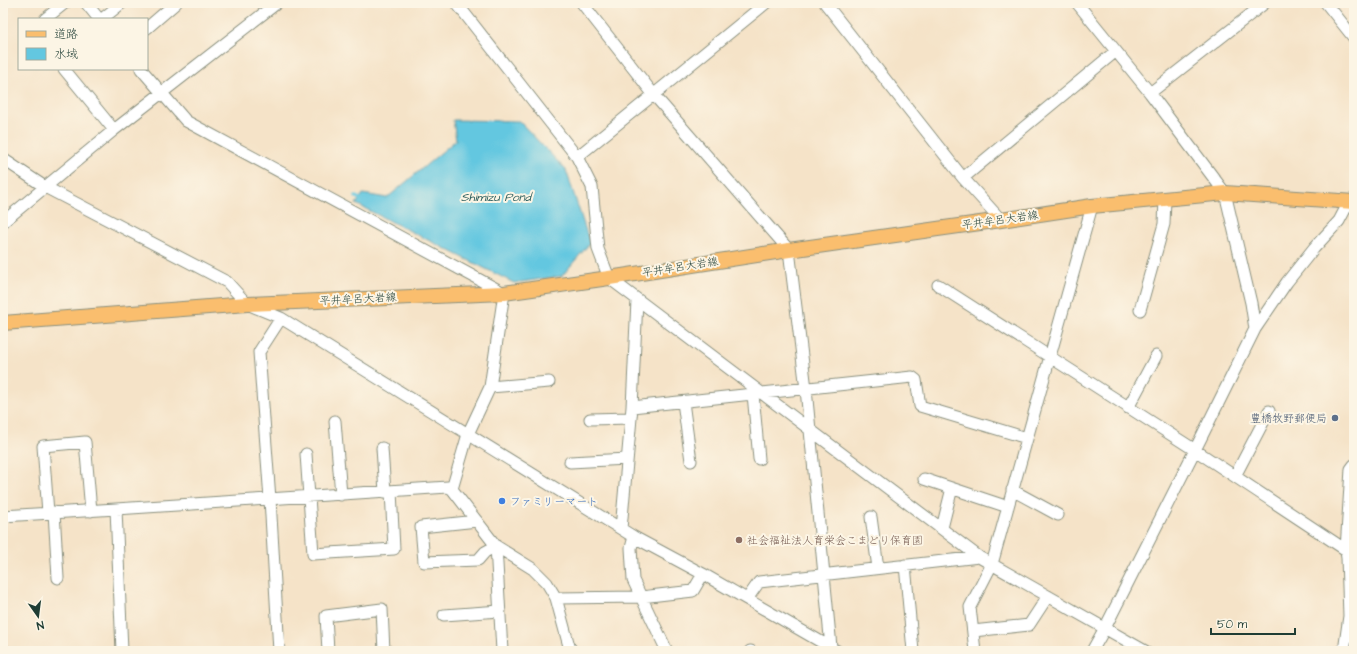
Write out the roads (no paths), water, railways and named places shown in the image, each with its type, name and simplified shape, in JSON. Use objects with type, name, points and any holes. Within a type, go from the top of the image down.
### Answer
[{"type":"main road","name":"平井牟呂大岩線","points":[[3,323],[248,304],[504,292],[1092,206],[1225,193],[1352,202]]},
{"type":"street","points":[[46,18],[65,3]]},
{"type":"street","points":[[86,3],[100,18]]},
{"type":"street","points":[[102,18],[122,3]]},
{"type":"street","points":[[148,27],[176,3]]},
{"type":"street","points":[[3,222],[114,130],[277,3]]},
{"type":"street","points":[[460,3],[458,5],[577,157],[592,187],[598,249],[608,278],[757,394],[810,430],[980,557],[1145,651]]},
{"type":"street","points":[[582,3],[654,95],[789,250],[806,389],[834,649]]},
{"type":"street","points":[[577,157],[766,3]]},
{"type":"street","points":[[825,3],[964,178],[1001,220]]},
{"type":"street","points":[[1077,3],[1150,93],[1225,193],[1251,303],[1255,328]]},
{"type":"street","points":[[1150,93],[1265,3]]},
{"type":"street","points":[[1326,3],[1354,38]]},
{"type":"street","points":[[964,178],[1116,51]]},
{"type":"street","points":[[65,70],[114,130]]},
{"type":"street","points":[[142,70],[186,121],[504,292],[490,387],[468,434],[452,489]]},
{"type":"street","points":[[3,159],[45,187],[227,282],[248,304],[281,318],[634,537],[703,574],[834,649]]},
{"type":"street","points":[[1140,310],[1164,224],[1165,199]]},
{"type":"street","points":[[1092,651],[1196,450],[1255,328],[1287,282],[1314,248],[1339,221],[1352,202]]},
{"type":"street","points":[[975,651],[970,607],[992,564],[1092,206]]},
{"type":"street","points":[[938,285],[1128,408],[1196,450],[1349,556]]},
{"type":"street","points":[[621,529],[631,413],[638,300]]},
{"type":"street","points":[[279,651],[259,352],[281,318]]},
{"type":"street","points":[[1128,408],[1156,356]]},
{"type":"street","points":[[590,419],[631,413],[683,402],[912,376],[916,380],[920,406],[1027,438]]},
{"type":"street","points":[[490,387],[549,382]]},
{"type":"street","points":[[757,394],[759,459]]},
{"type":"street","points":[[683,402],[691,461]]},
{"type":"street","points":[[1235,476],[1269,411]]},
{"type":"street","points":[[335,421],[341,495]]},
{"type":"street","points":[[58,578],[43,446],[85,442],[91,511]]},
{"type":"street","points":[[306,454],[313,554],[394,549],[382,448]]},
{"type":"street","points":[[570,462],[627,459]]},
{"type":"street","points":[[1344,651],[1349,616],[1351,469],[1354,464]]},
{"type":"street","points":[[924,479],[1008,506]]},
{"type":"street","points":[[3,516],[51,512],[116,510],[448,487],[452,489],[496,546],[534,569],[547,583],[556,598],[569,646],[572,651]]},
{"type":"street","points":[[942,528],[952,488]]},
{"type":"street","points":[[1012,490],[1058,515]]},
{"type":"street","points":[[116,510],[122,651]]},
{"type":"street","points":[[871,517],[878,568]]},
{"type":"street","points":[[477,521],[422,527],[424,562],[478,560],[485,552],[496,546]]},
{"type":"street","points":[[634,537],[631,548],[633,580],[667,651]]},
{"type":"street","points":[[496,546],[502,651]]},
{"type":"street","points":[[747,599],[759,582],[980,557]]},
{"type":"street","points":[[905,565],[913,651]]},
{"type":"street","points":[[556,598],[641,597],[693,591],[703,574]]},
{"type":"street","points":[[972,631],[1029,625],[1048,596]]},
{"type":"street","points":[[328,651],[326,616],[382,609],[384,651]]},
{"type":"street","points":[[444,615],[500,611]]},
{"type":"water","name":"Shimizu Pond","points":[[453,120],[519,121],[566,170],[590,243],[562,276],[514,283],[356,204],[363,194],[387,198],[456,140]]},
{"type":"waterway","points":[[356,197],[364,201]]},
{"type":"place","name":"豊橋牧野郵便局","points":[[1335,418]]},
{"type":"place","name":"ファミリーマート","points":[[502,501]]},
{"type":"place","name":"社会福祉法人育栄会こまどり保育園","points":[[739,540]]}]
